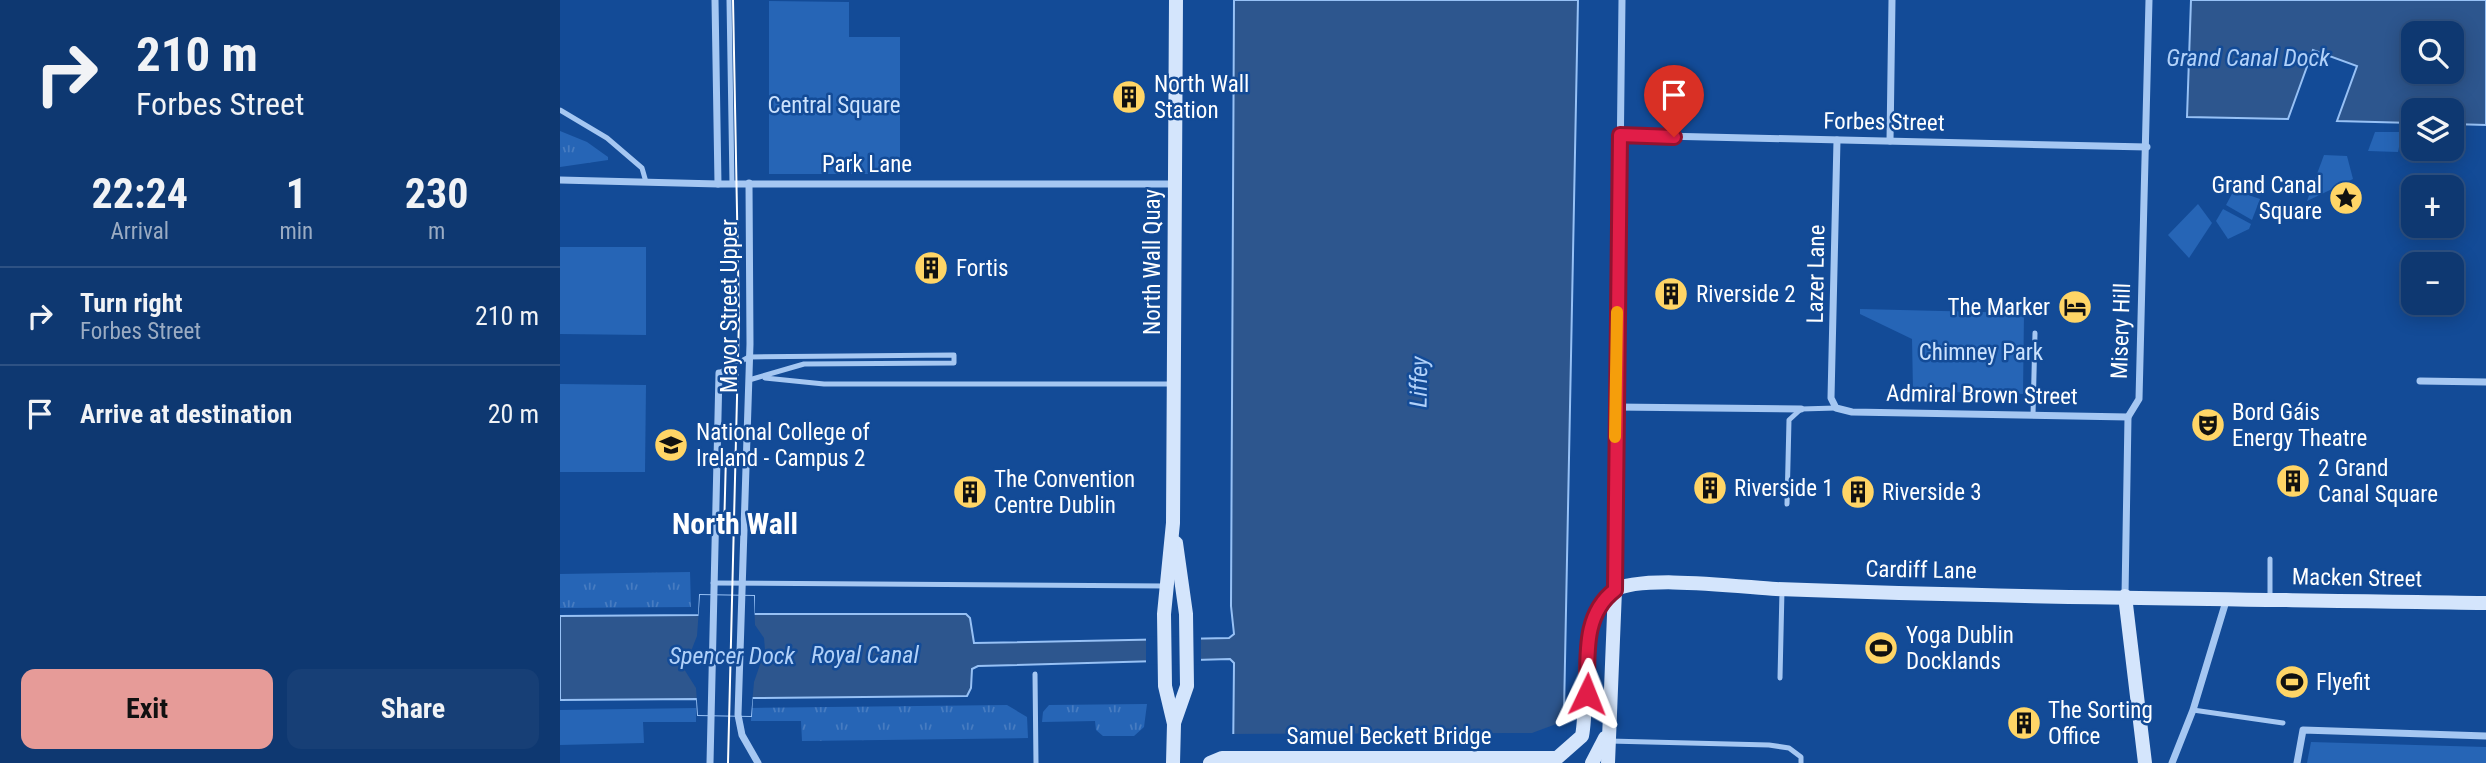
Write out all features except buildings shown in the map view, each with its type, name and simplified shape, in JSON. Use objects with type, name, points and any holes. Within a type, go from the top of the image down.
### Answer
[{"type":"main road","name":"North Wall Quay","points":[[1174,724],[1165,686],[1164,614],[1173,523],[1175,0]]},
{"type":"main road","name":"North Wall Quay","points":[[1173,523],[1186,614],[1187,686],[1174,724]]},
{"type":"main road","name":"Cardiff Lane","points":[[1615,590],[1624,585],[1659,583],[1782,589],[2227,598]]},
{"type":"main road","points":[[1608,763],[1615,590]]},
{"type":"main road","name":"Samuel Beckett Bridge","points":[[1216,761],[1547,759],[1566,752],[1582,736],[1586,716],[1591,621],[1600,605],[1615,590]]},
{"type":"main road","points":[[2125,596],[2145,763]]},
{"type":"main road","name":"Macken Street","points":[[2227,598],[2486,603]]},
{"type":"main road","points":[[1173,763],[1174,724]]},
{"type":"main road","points":[[1592,763],[1609,735]]},
{"type":"street","points":[[715,0],[718,184]]},
{"type":"street","points":[[1615,590],[1615,407],[1622,0]]},
{"type":"street","points":[[1890,141],[1892,0]]},
{"type":"street","name":"Misery Hill","points":[[2125,596],[2128,417],[2138,399],[2149,0]]},
{"type":"street","name":"Forbes Street","points":[[1620,135],[2147,147]]},
{"type":"street","name":"Lazer Lane","points":[[1836,140],[1831,398],[1836,408]]},
{"type":"street","name":"Park Lane","points":[[560,180],[718,184],[1175,184]]},
{"type":"street","name":"Mayor Street Upper","points":[[748,183],[749,380],[738,715],[742,736],[758,763]]},
{"type":"street","name":"Mayor Street Upper","points":[[710,763],[719,373]]},
{"type":"street","points":[[2420,381],[2486,382]]},
{"type":"street","points":[[1615,407],[1801,409]]},
{"type":"street","name":"Admiral Brown Street","points":[[1836,408],[1852,412],[2128,417]]},
{"type":"street","points":[[2172,763],[2193,710],[2227,598]]},
{"type":"street","points":[[2297,763],[2303,730],[2486,736]]},
{"type":"lane","points":[[729,0],[732,184]]},
{"type":"lane","points":[[560,110],[607,138],[642,168],[646,182]]},
{"type":"lane","points":[[2033,415],[2035,333]]},
{"type":"lane","points":[[719,373],[749,357],[954,355],[954,363],[804,364],[749,380]]},
{"type":"lane","points":[[762,378],[824,384],[1174,384]]},
{"type":"lane","points":[[1787,504],[1788,425],[1791,415],[1801,409],[1836,408]]},
{"type":"lane","points":[[2270,559],[2270,599]]},
{"type":"lane","points":[[713,583],[1166,586]]},
{"type":"lane","points":[[1780,678],[1782,589]]},
{"type":"lane","points":[[1035,674],[1036,763]]},
{"type":"lane","points":[[2193,710],[2283,723]]},
{"type":"lane","points":[[1609,735],[1789,748],[1801,757],[1801,763]]},
{"type":"green space","name":"Central Square","points":[[769,1],[849,2],[849,37],[900,37],[900,174],[769,174]]},
{"type":"green space","points":[[560,131],[587,142],[608,157],[608,160],[560,167]]},
{"type":"green space","points":[[2375,132],[2401,132],[2398,152],[2368,151]]},
{"type":"green space","points":[[2324,155],[2347,156],[2353,179],[2307,201]]},
{"type":"green space","points":[[2234,190],[2260,199],[2252,220],[2226,205]]},
{"type":"green space","points":[[2198,204],[2212,223],[2189,258],[2168,235]]},
{"type":"green space","points":[[2223,209],[2251,224],[2249,229],[2228,239],[2216,221]]},
{"type":"green space","points":[[560,247],[646,247],[646,335],[560,334]]},
{"type":"green space","name":"Chimney Park","points":[[1860,309],[2024,313],[2023,394],[1913,391],[1912,339],[1860,314]]},
{"type":"green space","points":[[560,384],[646,385],[645,472],[560,472]]},
{"type":"green space","points":[[690,572],[691,607],[560,608],[560,574]]},
{"type":"green space","points":[[1147,704],[1144,727],[1134,736],[1103,736],[1096,730],[1095,721],[1042,722],[1043,712],[1049,705]]},
{"type":"green space","points":[[1007,705],[1027,717],[1028,738],[802,741],[801,721],[751,721],[751,708]]},
{"type":"green space","points":[[696,708],[696,722],[643,722],[644,743],[560,745],[560,710]]},
{"type":"green space","points":[[2311,742],[2486,747],[2486,763],[2307,763]]},
{"type":"water","points":[[1234,0],[1578,0],[1563,763],[1233,763],[1234,663],[1230,659],[978,666],[972,669],[971,688],[967,696],[752,698],[751,716],[698,715],[697,699],[560,700],[560,616],[699,615],[700,595],[754,596],[754,614],[966,614],[970,618],[974,643],[1229,638],[1234,634],[1231,606]]},
{"type":"water","name":"Grand Canal Dock","points":[[2191,0],[2486,0],[2486,125],[2464,124],[2464,98],[2401,98],[2401,123],[2337,121],[2357,66],[2313,50],[2288,119],[2187,117]]},
{"type":"pier","points":[[700,595],[754,596],[755,625],[764,638],[765,650],[754,682],[751,716],[698,715],[696,688],[684,669],[697,636]]},
{"type":"pier","points":[[1201,636],[1201,664],[1146,665],[1146,637]]},
{"type":"pier","points":[[1567,720],[1566,763],[1230,763],[1230,734],[1532,733]]},
{"type":"tram line","points":[[728,763],[739,317],[733,0]]},
{"type":"tram line","points":[[724,532],[726,455]]},
{"type":"slow traffic","points":[[1615,437],[1617,312]]},
{"type":"place","name":"North Wall Station","points":[[1129,97]]},
{"type":"place","name":"Grand Canal Square","points":[[2346,198]]},
{"type":"place","name":"Fortis","points":[[931,268]]},
{"type":"place","name":"Riverside 2","points":[[1671,294]]},
{"type":"place","name":"The Marker","points":[[2075,307]]},
{"type":"place","name":"Bord Gáis Energy Theatre","points":[[2208,425]]},
{"type":"place","name":"National College of Ireland - Campus 2","points":[[671,445]]},
{"type":"place","name":"2 Grand Canal Square","points":[[2293,481]]},
{"type":"place","name":"Riverside 1","points":[[1710,488]]},
{"type":"place","name":"The Convention Centre Dublin","points":[[970,492]]},
{"type":"place","name":"Riverside 3","points":[[1858,492]]},
{"type":"place","name":"Yoga Dublin Docklands","points":[[1881,648]]},
{"type":"place","name":"Flyefit","points":[[2292,682]]},
{"type":"place","name":"The Sorting Office","points":[[2024,723]]},
{"type":"district","name":"North Wall","points":[[735,523]]},
{"type":"route","points":[[1587,694],[1591,621],[1607,595],[1615,590],[1620,135],[1674,137]]},
{"type":"water label","name":"Liffey","points":[[1419,382]]},
{"type":"water label","name":"Royal Canal","points":[[865,655]]},
{"type":"water label","name":"Spencer Dock","points":[[732,656]]}]
